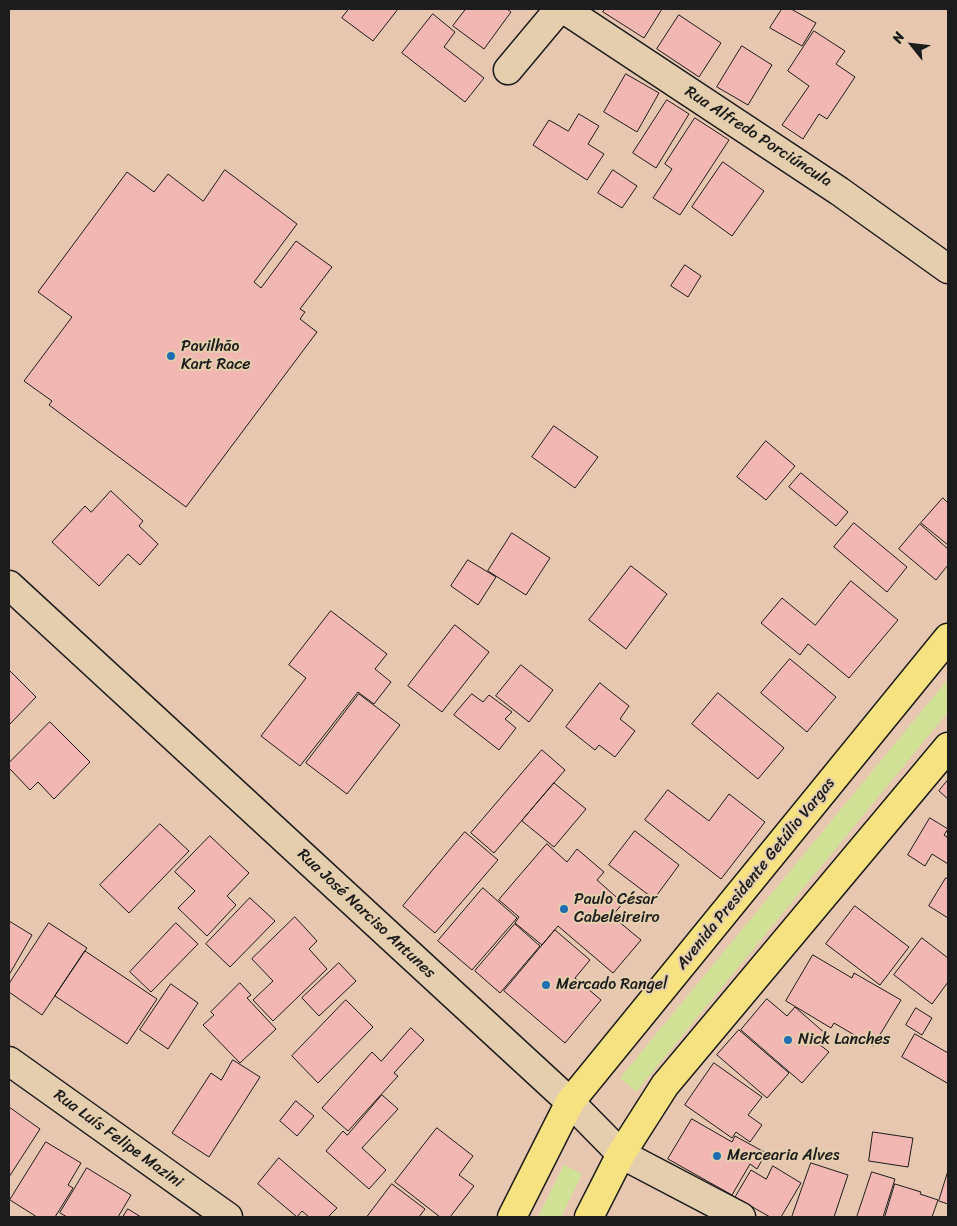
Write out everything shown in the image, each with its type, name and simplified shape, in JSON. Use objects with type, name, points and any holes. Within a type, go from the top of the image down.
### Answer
[{"type":"main road","name":"Avenida Presidente Getúlio Vargas","points":[[512,1217],[570,1102],[948,638]]},
{"type":"main road","points":[[589,1217],[621,1154],[666,1085],[948,747]]},
{"type":"street","points":[[508,70],[559,9]]},
{"type":"street","name":"Rua Alfredo Porciúncula","points":[[564,9],[839,191],[948,270]]},
{"type":"street","name":"Rua José Narciso Antunes","points":[[9,585],[570,1102],[621,1154],[741,1217]]},
{"type":"street","name":"Rua Luís Felipe Mazini","points":[[9,1061],[228,1217]]},
{"type":"green space","points":[[948,679],[948,712],[636,1092],[620,1078]]},
{"type":"green space","points":[[564,1165],[582,1174],[561,1217],[538,1217]]},
{"type":"building","points":[[349,9],[398,9],[373,41],[342,18]]},
{"type":"building","points":[[466,9],[507,9],[511,12],[484,49],[453,26]]},
{"type":"building","points":[[605,9],[662,9],[644,38],[603,12]]},
{"type":"building","points":[[782,9],[791,9],[816,23],[802,46],[770,28]]},
{"type":"building","points":[[433,14],[455,32],[444,47],[484,78],[465,102],[402,53]]},
{"type":"building","points":[[679,15],[721,43],[699,77],[657,49]]},
{"type":"building","points":[[814,31],[845,51],[836,64],[855,77],[827,119],[819,114],[803,139],[782,125],[809,86],[788,71]]},
{"type":"building","points":[[742,46],[772,65],[748,105],[717,87]]},
{"type":"building","points":[[626,74],[659,93],[637,132],[604,112]]},
{"type":"building","points":[[667,100],[689,114],[656,168],[633,153]]},
{"type":"building","points":[[579,114],[599,126],[588,144],[604,154],[587,180],[533,145],[549,120],[568,131]]},
{"type":"building","points":[[695,118],[729,140],[680,215],[653,198],[672,169],[665,164]]},
{"type":"building","points":[[723,162],[764,191],[732,236],[692,207]]},
{"type":"building","name":"Pavilhão Kart Race","points":[[225,170],[297,224],[254,282],[261,288],[296,241],[332,267],[300,309],[305,312],[300,319],[317,332],[186,507],[49,405],[52,401],[24,381],[72,317],[38,292],[127,172],[154,192],[168,174],[203,201]]},
{"type":"building","points":[[613,170],[637,186],[622,208],[598,193]]},
{"type":"building","points":[[685,265],[701,276],[688,297],[671,286]]},
{"type":"building","points":[[554,426],[598,457],[575,488],[532,457]]},
{"type":"building","points":[[766,441],[795,466],[766,500],[737,477]]},
{"type":"building","points":[[801,473],[848,512],[836,526],[789,487]]},
{"type":"building","points":[[111,491],[143,521],[139,526],[158,544],[140,565],[128,554],[99,586],[52,542],[85,506],[91,512]]},
{"type":"building","points":[[943,498],[948,503],[948,545],[921,523]]},
{"type":"building","points":[[854,523],[907,567],[887,592],[834,547]]},
{"type":"building","points":[[920,524],[948,549],[948,565],[936,580],[899,549]]},
{"type":"building","points":[[512,533],[550,558],[526,595],[488,571]]},
{"type":"building","points":[[468,560],[496,577],[478,605],[451,586]]},
{"type":"building","points":[[631,566],[667,594],[626,649],[589,620]]},
{"type":"building","points":[[851,581],[898,620],[849,678],[808,644],[800,655],[761,623],[782,598],[815,625]]},
{"type":"building","points":[[331,611],[387,654],[375,669],[391,682],[374,704],[358,692],[300,766],[261,736],[306,678],[289,665]]},
{"type":"building","points":[[455,625],[489,652],[442,712],[408,686]]},
{"type":"building","points":[[790,659],[836,697],[807,732],[761,693]]},
{"type":"building","points":[[521,665],[553,690],[529,722],[496,696]]},
{"type":"building","points":[[9,670],[36,697],[9,725]]},
{"type":"building","points":[[600,683],[629,706],[620,719],[635,731],[615,757],[599,745],[595,750],[566,727]]},
{"type":"building","points":[[718,693],[784,748],[758,779],[692,724]]},
{"type":"building","points":[[359,694],[400,725],[347,794],[306,763]]},
{"type":"building","points":[[472,694],[483,702],[489,695],[512,712],[505,719],[516,728],[499,750],[454,715]]},
{"type":"building","points":[[50,722],[90,762],[54,799],[38,782],[30,790],[9,768],[9,763]]},
{"type":"building","points":[[542,750],[565,770],[494,853],[471,833]]},
{"type":"building","points":[[948,780],[948,799],[939,791]]},
{"type":"building","points":[[554,783],[586,809],[554,847],[522,821]]},
{"type":"building","points":[[668,790],[709,821],[729,794],[765,822],[721,879],[645,820]]},
{"type":"building","points":[[930,818],[948,829],[944,835],[948,838],[948,864],[932,854],[925,866],[908,855]]},
{"type":"building","points":[[160,824],[189,851],[129,913],[100,885]]},
{"type":"building","points":[[635,831],[679,865],[654,899],[609,865]]},
{"type":"building","points":[[465,832],[498,860],[435,933],[403,906]]},
{"type":"building","points":[[210,836],[249,873],[227,896],[236,905],[207,936],[178,908],[195,891],[175,872]]},
{"type":"building","name":"Paulo César Cabeleireiro","points":[[547,844],[567,862],[577,849],[604,872],[597,880],[623,903],[612,916],[641,940],[613,973],[558,926],[542,945],[515,923],[519,917],[499,900]]},
{"type":"building","points":[[946,878],[948,879],[948,918],[929,906]]},
{"type":"building","points":[[483,888],[517,918],[472,970],[438,941]]},
{"type":"building","points":[[250,898],[275,921],[230,967],[206,944]]},
{"type":"building","points":[[855,906],[909,947],[880,985],[826,944]]},
{"type":"building","points":[[295,917],[317,941],[309,949],[327,969],[273,1021],[253,1000],[273,981],[252,959]]},
{"type":"building","points":[[9,921],[32,935],[9,975]]},
{"type":"building","points":[[49,923],[87,948],[42,1015],[9,992],[9,984]]},
{"type":"building","points":[[176,923],[198,944],[151,992],[130,972]]},
{"type":"building","points":[[515,924],[540,946],[500,993],[475,971]]},
{"type":"building","name":"Mercado Rangel","points":[[555,930],[590,960],[575,978],[601,1000],[565,1043],[504,991]]},
{"type":"building","points":[[922,938],[948,958],[948,982],[932,1004],[894,975]]},
{"type":"building","points":[[85,951],[157,999],[127,1044],[55,996]]},
{"type":"building","points":[[813,955],[852,978],[854,973],[901,1000],[873,1046],[834,1023],[831,1028],[786,1001]]},
{"type":"building","points":[[339,963],[356,981],[319,1016],[302,998]]},
{"type":"building","points":[[240,983],[251,995],[247,998],[276,1029],[240,1063],[203,1025],[214,1015],[211,1012]]},
{"type":"building","points":[[171,984],[198,1003],[168,1049],[140,1030]]},
{"type":"building","name":"Nick Lanches","points":[[767,999],[787,1016],[795,1007],[827,1035],[819,1044],[829,1052],[802,1083],[741,1030]]},
{"type":"building","points":[[346,1000],[373,1027],[318,1083],[292,1056]]},
{"type":"building","points":[[916,1008],[932,1018],[922,1035],[906,1025]]},
{"type":"building","points":[[411,1028],[424,1040],[394,1073],[398,1076],[348,1131],[322,1108],[372,1052],[381,1061]]},
{"type":"building","points":[[739,1030],[789,1073],[767,1098],[717,1055]]},
{"type":"building","points":[[915,1034],[948,1053],[947,1083],[902,1057]]},
{"type":"building","points":[[233,1060],[260,1077],[209,1157],[172,1133],[211,1073],[221,1080]]},
{"type":"building","points":[[714,1063],[762,1097],[748,1115],[762,1125],[750,1142],[736,1132],[732,1138],[685,1105]]},
{"type":"building","points":[[382,1095],[398,1109],[362,1148],[386,1170],[369,1189],[326,1151],[343,1131],[347,1135]]},
{"type":"building","points":[[296,1101],[314,1116],[297,1136],[280,1121]]},
{"type":"building","points":[[9,1107],[40,1129],[9,1177]]},
{"type":"building","name":"Mercearia Alves","points":[[692,1119],[732,1142],[735,1136],[766,1153],[757,1169],[750,1164],[732,1195],[668,1159]]},
{"type":"building","points":[[437,1128],[473,1156],[459,1175],[474,1186],[450,1217],[440,1217],[395,1182]]},
{"type":"building","points":[[873,1132],[913,1138],[908,1167],[869,1161]]},
{"type":"building","points":[[46,1142],[81,1163],[68,1185],[73,1188],[55,1217],[37,1217],[10,1200]]},
{"type":"building","points":[[279,1158],[337,1208],[328,1217],[309,1217],[302,1211],[297,1217],[258,1184]]},
{"type":"building","points":[[811,1163],[848,1175],[834,1217],[792,1217]]},
{"type":"building","points":[[773,1166],[801,1183],[781,1217],[770,1217],[735,1197],[751,1170],[766,1179]]},
{"type":"building","points":[[87,1168],[131,1195],[118,1217],[67,1217],[60,1213]]},
{"type":"building","points":[[948,1171],[948,1204],[939,1201]]},
{"type":"building","points":[[872,1172],[895,1179],[883,1217],[857,1217]]},
{"type":"building","points":[[392,1184],[425,1209],[419,1217],[367,1217]]},
{"type":"building","points":[[895,1184],[921,1192],[920,1194],[938,1200],[932,1217],[885,1217]]},
{"type":"building","points":[[128,1209],[141,1217],[123,1217]]},
{"type":"place","name":"Pavilhão Kart Race","points":[[171,356]]},
{"type":"place","name":"Paulo César Cabeleireiro","points":[[564,909]]},
{"type":"place","name":"Mercado Rangel","points":[[546,985]]},
{"type":"place","name":"Nick Lanches","points":[[788,1040]]},
{"type":"place","name":"Mercearia Alves","points":[[717,1156]]}]
